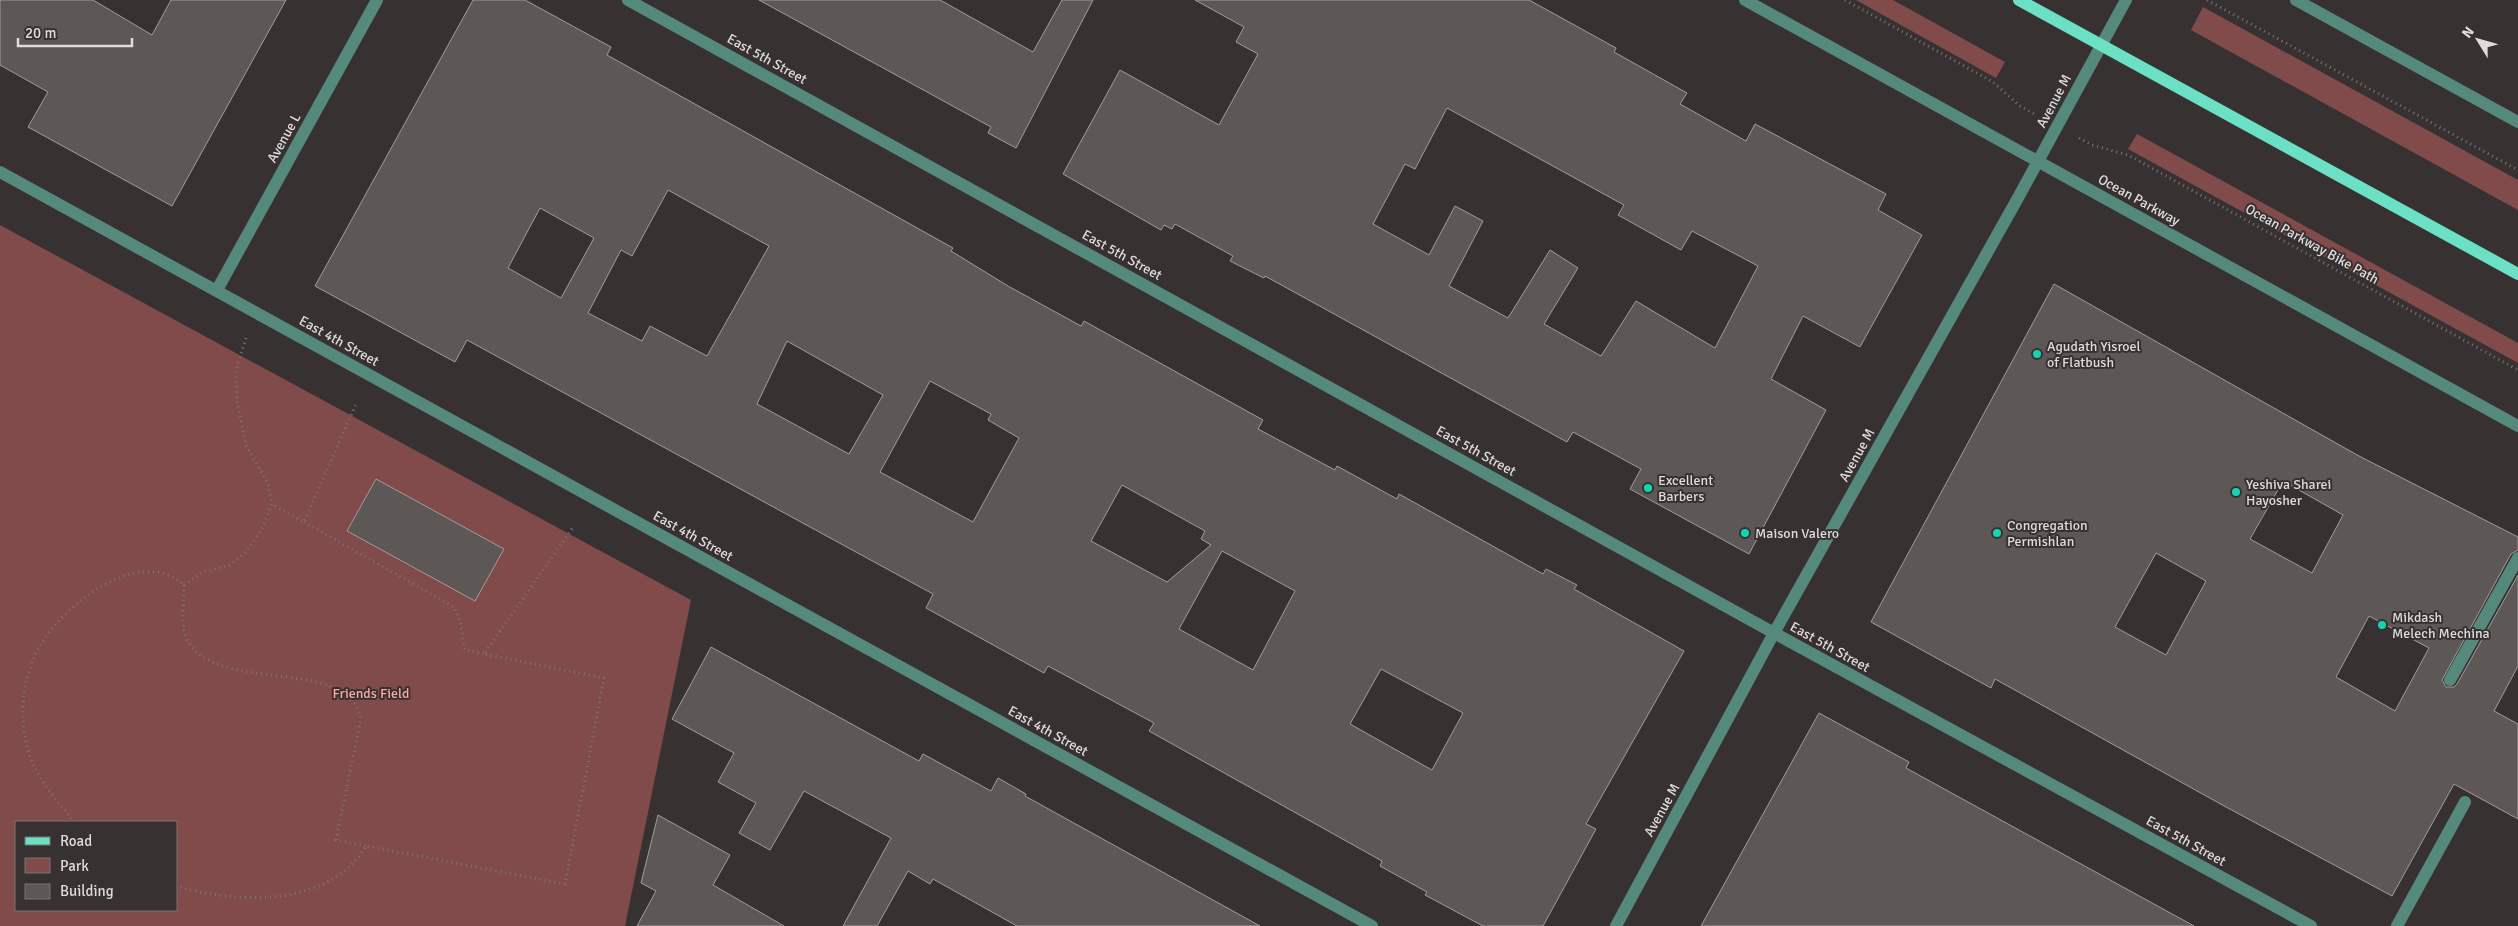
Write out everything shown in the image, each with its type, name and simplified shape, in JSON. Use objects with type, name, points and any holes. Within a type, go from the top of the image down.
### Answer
[{"type":"main road","points":[[2018,0],[2518,274]]},
{"type":"street","name":"Avenue L","points":[[217,290],[377,0]]},
{"type":"street","name":"East 5th Street","points":[[628,0],[1774,633],[2310,926]]},
{"type":"street","name":"Ocean Parkway","points":[[1745,0],[2518,426]]},
{"type":"street","name":"Avenue M","points":[[1616,926],[1774,633],[2126,0]]},
{"type":"street","points":[[2296,0],[2518,122]]},
{"type":"street","name":"East 4th Street","points":[[0,172],[1372,926]]},
{"type":"street","points":[[2450,680],[2518,558]]},
{"type":"street","points":[[2397,926],[2465,802]]},
{"type":"path","points":[[1846,0],[1993,82],[2020,106]]},
{"type":"path","points":[[2207,0],[2518,170]]},
{"type":"path","name":"Ocean Parkway Bike Path","points":[[2092,145],[2128,155],[2518,370]]},
{"type":"path","points":[[184,585],[203,572],[230,565],[246,552],[261,531],[272,504],[268,484],[246,445],[236,401],[236,370],[246,338]]},
{"type":"path","points":[[304,522],[356,404]]},
{"type":"path","points":[[184,585],[185,634],[193,647],[204,656],[231,669],[300,678],[333,688],[349,695],[359,707],[361,719],[336,840],[565,884],[604,678],[465,650],[460,621],[454,607],[272,504]]},
{"type":"path","points":[[484,654],[574,526]]},
{"type":"path","points":[[74,821],[56,800],[43,780],[27,747],[22,706],[33,659],[61,617],[97,588],[136,574],[155,573],[168,575],[184,585]]},
{"type":"path","points":[[178,886],[234,897],[286,895],[308,890],[330,880],[360,855],[366,846]]},
{"type":"green space","points":[[1856,0],[1893,0],[2005,62],[1996,78]]},
{"type":"green space","points":[[2203,7],[2518,180],[2518,210],[2191,30]]},
{"type":"green space","points":[[2137,134],[2518,343],[2518,363],[2128,149]]},
{"type":"green space","name":"Friends Field","points":[[0,225],[691,600],[625,926],[0,926]]},
{"type":"building","points":[[0,0],[93,0],[152,35],[171,0],[286,0],[172,206],[28,127],[48,92],[0,65]]},
{"type":"building","points":[[473,0],[525,0],[611,47],[607,55],[953,248],[951,251],[1008,286],[1081,326],[1084,321],[1263,420],[1258,429],[1335,470],[1337,466],[1397,499],[1399,494],[1543,574],[1546,569],[1577,585],[1574,589],[1684,651],[1586,824],[1596,829],[1543,926],[1483,926],[1425,895],[1427,892],[1380,866],[1382,861],[1149,731],[1154,723],[1048,666],[1044,673],[926,608],[933,594],[467,340],[455,362],[315,286]],"holes":[[[668,190],[769,246],[707,356],[650,326],[642,341],[588,313],[621,250],[632,256]],[[540,208],[594,238],[561,298],[508,268]],[[787,341],[883,395],[849,454],[757,404]],[[930,381],[991,414],[988,420],[1019,438],[973,522],[880,472]],[[1122,485],[1205,531],[1201,539],[1211,545],[1167,582],[1091,541]],[[1222,551],[1295,591],[1253,670],[1179,629]],[[1381,669],[1463,713],[1432,770],[1350,724]]]},
{"type":"building","points":[[759,0],[940,0],[1033,52],[1062,0],[1093,0],[1016,148],[988,133],[991,127]]},
{"type":"building","points":[[1195,0],[1529,0],[1616,48],[1614,52],[1687,93],[1680,104],[1746,141],[1755,124],[1886,194],[1878,210],[1922,235],[1860,347],[1803,316],[1771,379],[1826,410],[1749,554],[1630,489],[1641,469],[1573,432],[1567,442],[1265,276],[1264,278],[1230,261],[1233,256],[1175,224],[1172,229],[1164,225],[1161,230],[1063,174],[1120,70],[1219,125],[1258,54],[1236,42],[1244,27]],"holes":[[[1447,108],[1624,205],[1618,215],[1681,250],[1692,231],[1758,266],[1715,348],[1636,301],[1601,356],[1544,324],[1578,268],[1550,250],[1508,318],[1449,286],[1483,221],[1455,206],[1429,255],[1373,224],[1405,164],[1415,169]]]},
{"type":"building","points":[[2054,284],[2359,456],[2518,537],[2518,550],[2511,554],[2442,680],[2446,687],[2454,687],[2457,684],[2518,575],[2518,666],[2494,711],[2518,724],[2518,819],[2454,784],[2392,896],[2226,807],[1995,679],[1991,688],[1871,622]],"holes":[[[2283,481],[2343,515],[2312,573],[2250,539]],[[2156,553],[2206,581],[2166,655],[2115,627]],[[2369,616],[2429,648],[2395,711],[2336,677]]]},
{"type":"building","points":[[376,479],[504,549],[475,601],[347,531]]},
{"type":"building","points":[[711,647],[919,761],[923,754],[991,791],[998,778],[1026,794],[1025,796],[1260,926],[1017,926],[933,879],[930,884],[908,871],[877,926],[843,926],[891,838],[804,791],[770,850],[739,833],[756,803],[718,782],[734,753],[672,719]]},
{"type":"building","points":[[1819,713],[1909,762],[1906,768],[2194,926],[1701,926]]},
{"type":"building","points":[[658,815],[730,855],[713,885],[784,926],[637,926],[656,891],[641,883]]},
{"type":"place","name":"Agudath Yisroel of Flatbush","points":[[2037,354]]},
{"type":"place","name":"Excellent Barbers","points":[[1648,488]]},
{"type":"place","name":"Yeshiva Sharei Hayosher","points":[[2236,492]]},
{"type":"place","name":"Maison Valero","points":[[1745,533]]},
{"type":"place","name":"Congregation Permishlan","points":[[1997,533]]},
{"type":"place","name":"Mikdash Melech Mechina","points":[[2382,625]]}]
